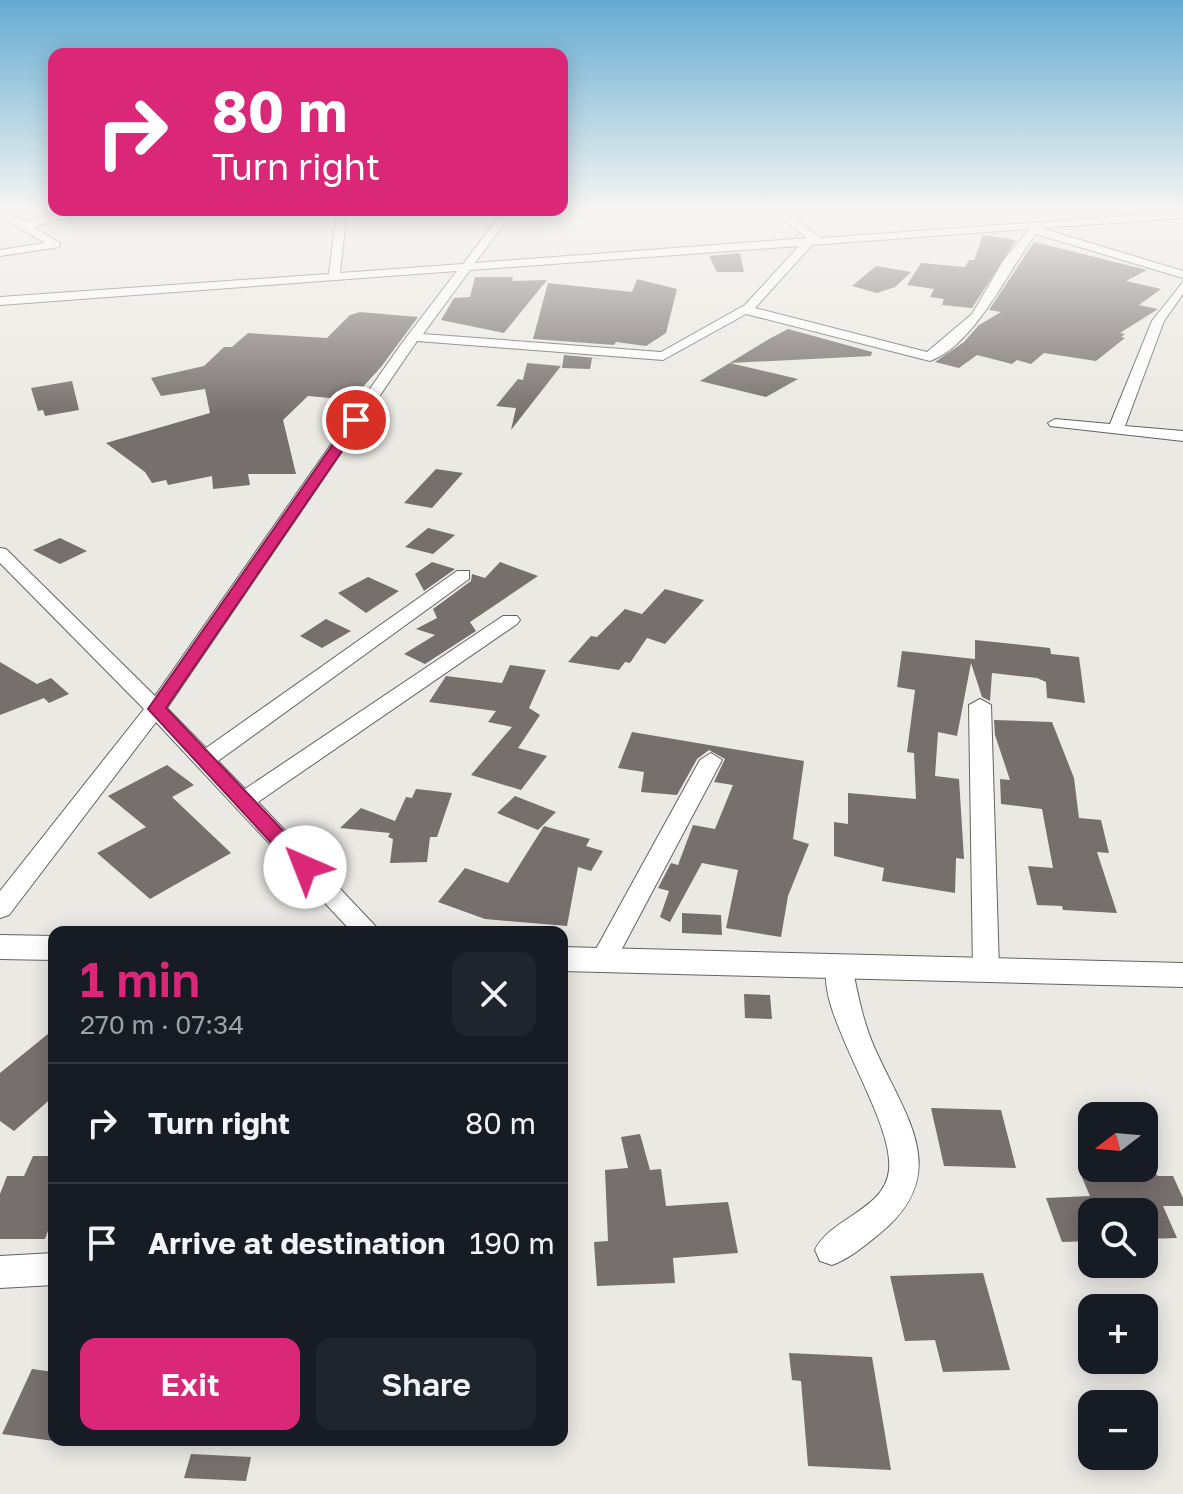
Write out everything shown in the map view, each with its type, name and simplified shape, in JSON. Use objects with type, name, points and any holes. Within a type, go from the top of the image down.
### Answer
[{"type":"street","points":[[0,301],[324,278]]},
{"type":"street","points":[[0,909],[156,709],[457,278]]},
{"type":"street","points":[[414,337],[663,356],[747,308],[777,278]]},
{"type":"street","points":[[747,308],[930,357],[977,316],[999,278]]},
{"type":"street","points":[[1116,429],[1158,321],[1183,286]]},
{"type":"street","points":[[1055,423],[1183,436]]},
{"type":"street","points":[[3,561],[156,709],[362,926]]},
{"type":"street","points":[[204,760],[463,575]]},
{"type":"street","points":[[243,801],[510,620]]},
{"type":"street","points":[[980,705],[980,822],[986,970]]},
{"type":"street","points":[[603,960],[711,760]]},
{"type":"street","points":[[0,947],[48,948]]},
{"type":"street","points":[[568,959],[1183,975]]},
{"type":"street","points":[[832,1250],[880,1210],[900,1188],[904,1159],[887,1104],[855,1036],[839,966]]},
{"type":"street","points":[[0,1272],[48,1269]]},
{"type":"building","points":[[475,278],[547,280],[504,333],[441,320],[454,298],[470,297]]},
{"type":"building","points":[[862,278],[905,278],[895,287],[877,293],[852,286]]},
{"type":"building","points":[[912,278],[992,278],[972,308],[942,305],[944,299],[930,297],[934,289],[907,285]]},
{"type":"building","points":[[1010,278],[1132,278],[1126,281],[1161,289],[1139,305],[1158,309],[1120,333],[1125,334],[1121,337],[1125,338],[1096,361],[1044,353],[1031,364],[1017,360],[1012,364],[977,355],[959,368],[935,362],[964,342],[979,325],[1001,312],[989,310]]},
{"type":"building","points":[[637,279],[677,289],[666,333],[646,346],[533,339],[548,283],[632,292]]},
{"type":"building","points":[[360,312],[418,317],[381,367],[351,400],[308,396],[283,420],[296,474],[248,474],[250,485],[213,489],[212,476],[168,485],[166,480],[152,483],[145,472],[106,443],[210,413],[205,389],[161,396],[151,378],[204,366],[224,347],[232,347],[248,333],[327,338],[350,315]]},
{"type":"building","points":[[788,329],[872,352],[871,356],[730,363],[798,379],[766,397],[700,381],[769,339]]},
{"type":"building","points":[[564,355],[606,359],[592,358],[590,369],[562,368]]},
{"type":"building","points":[[527,363],[561,366],[511,430],[516,408],[496,406],[518,379],[523,380]]},
{"type":"building","points":[[72,381],[79,410],[45,416],[43,410],[38,411],[31,388]]},
{"type":"building","points":[[436,469],[463,473],[432,508],[404,503]]},
{"type":"building","points":[[428,528],[455,535],[433,554],[405,547]]},
{"type":"building","points":[[60,538],[87,551],[60,564],[33,550]]},
{"type":"building","points":[[432,562],[455,569],[424,591],[415,574]]},
{"type":"building","points":[[500,562],[538,576],[470,622],[476,631],[425,664],[404,654],[435,635],[416,629],[437,618],[433,609],[471,581],[472,574],[485,578]]},
{"type":"building","points":[[368,577],[399,591],[366,613],[338,593]]},
{"type":"building","points":[[665,589],[704,600],[665,644],[647,638],[630,663],[625,662],[619,670],[568,662],[591,636],[597,637],[625,609],[642,614]]},
{"type":"building","points":[[326,619],[351,631],[322,648],[300,636]]},
{"type":"building","points":[[975,640],[1050,648],[1051,654],[1079,657],[1085,703],[1047,698],[1046,682],[1037,678],[992,673],[990,701],[982,697],[971,663],[957,736],[938,732],[935,776],[959,779],[964,859],[956,858],[955,893],[882,881],[884,868],[834,856],[834,822],[848,824],[848,793],[916,799],[914,753],[907,752],[915,690],[897,687],[902,651],[975,659]]},
{"type":"building","points":[[0,662],[37,684],[51,678],[69,694],[49,703],[44,698],[0,715]]},
{"type":"building","points":[[510,665],[546,670],[529,708],[540,715],[518,748],[547,756],[521,790],[471,775],[512,727],[488,722],[496,711],[429,702],[446,676],[502,683]]},
{"type":"building","points":[[994,720],[1052,722],[1074,778],[1079,818],[1101,820],[1109,853],[1097,852],[1117,913],[1037,905],[1028,866],[1053,868],[1042,809],[1001,804],[1000,779],[1010,780],[995,735]]},
{"type":"building","points":[[632,732],[804,761],[793,839],[809,844],[788,896],[781,937],[726,928],[738,870],[702,863],[670,922],[660,917],[669,891],[658,888],[671,863],[678,865],[693,825],[715,829],[733,785],[714,782],[725,759],[709,750],[697,759],[677,795],[641,792],[644,772],[618,768]]},
{"type":"building","points":[[167,765],[194,785],[172,797],[231,853],[150,899],[97,853],[146,827],[108,796]]},
{"type":"building","points":[[416,789],[452,793],[437,837],[430,837],[427,862],[390,863],[393,839],[388,837],[390,833],[340,828],[361,808],[395,821],[406,797],[412,798]]},
{"type":"building","points":[[515,796],[556,812],[538,830],[497,813]]},
{"type":"building","points":[[544,826],[590,839],[586,846],[603,851],[591,871],[578,867],[567,926],[485,919],[438,902],[465,868],[508,883]]},
{"type":"building","points":[[682,913],[721,915],[722,935],[682,933]]},
{"type":"building","points":[[744,994],[770,995],[772,1019],[745,1018]]},
{"type":"building","points":[[48,1034],[48,1101],[14,1131],[0,1121],[0,1073]]},
{"type":"building","points":[[931,1108],[1001,1110],[1016,1168],[944,1166]]},
{"type":"building","points":[[640,1134],[650,1170],[661,1169],[666,1206],[728,1202],[738,1253],[673,1258],[675,1283],[597,1286],[594,1242],[608,1241],[605,1170],[628,1168],[621,1137]]},
{"type":"building","points":[[33,1156],[48,1156],[48,1231],[45,1239],[0,1239],[0,1194],[7,1176],[24,1176]]},
{"type":"building","points":[[1158,1176],[1173,1176],[1183,1198],[1183,1206],[1163,1206],[1177,1238],[1158,1239],[1158,1198],[1078,1198],[1078,1241],[1062,1242],[1046,1198],[1090,1196],[1084,1182],[1158,1182]]},
{"type":"building","points":[[983,1273],[1010,1370],[943,1372],[935,1340],[905,1341],[890,1276]]},
{"type":"building","points":[[789,1353],[872,1357],[891,1470],[808,1466],[801,1381],[792,1380]]},
{"type":"building","points":[[32,1369],[48,1371],[48,1440],[2,1434]]},
{"type":"building","points":[[191,1454],[251,1457],[246,1481],[184,1478]]},
{"type":"route","points":[[305,867],[156,709],[241,592],[356,420]]}]
